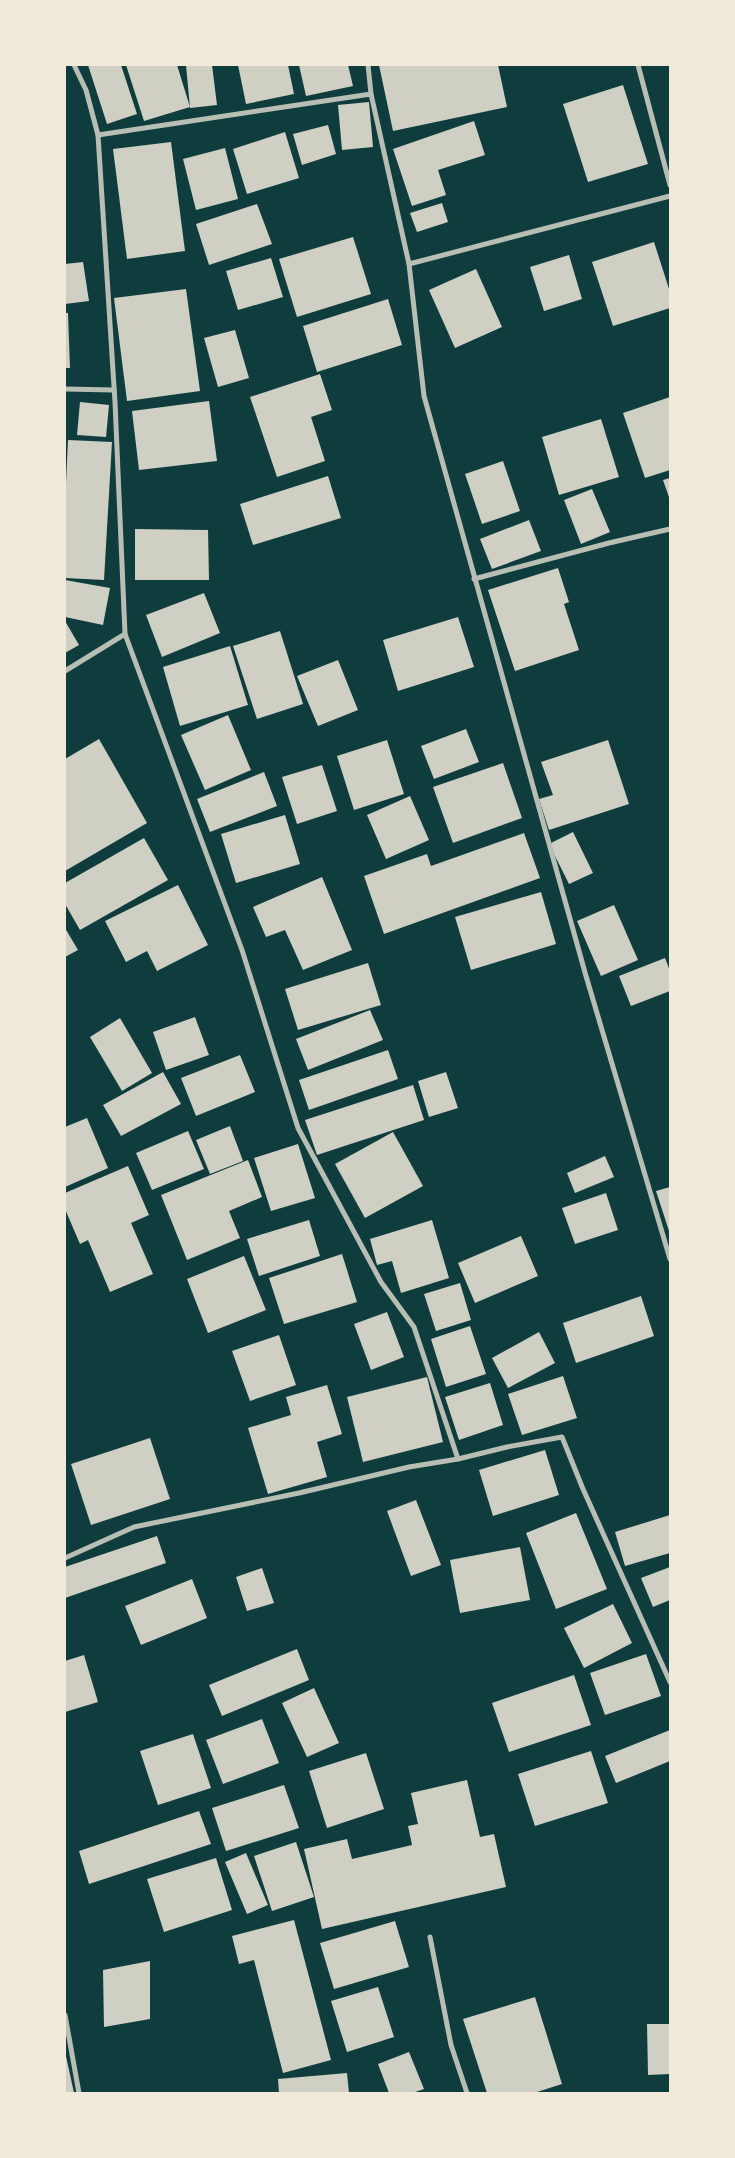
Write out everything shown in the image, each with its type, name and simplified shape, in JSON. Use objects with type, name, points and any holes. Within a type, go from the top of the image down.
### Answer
[{"type":"street","points":[[74,65],[86,90],[98,136],[114,390],[125,634],[242,950],[298,1128],[381,1282],[414,1327],[458,1459]]},
{"type":"street","points":[[368,65],[371,94],[408,264],[424,396],[586,976],[670,1258]]},
{"type":"street","points":[[638,65],[670,185]]},
{"type":"street","points":[[98,136],[371,94]]},
{"type":"street","points":[[408,264],[670,196]]},
{"type":"street","points":[[65,389],[114,390]]},
{"type":"street","points":[[474,579],[609,543],[670,529]]},
{"type":"street","points":[[65,671],[125,634]]},
{"type":"street","points":[[65,1558],[134,1526],[299,1493],[410,1467],[562,1437],[583,1489],[670,1682]]},
{"type":"street","points":[[430,1937],[451,2045],[467,2093]]},
{"type":"street","points":[[65,2015],[80,2093]]},
{"type":"building","points":[[88,65],[121,65],[137,114],[107,124]]},
{"type":"building","points":[[126,65],[177,65],[190,107],[144,121]]},
{"type":"building","points":[[186,65],[212,65],[217,105],[190,108]]},
{"type":"building","points":[[238,65],[288,65],[294,94],[246,104]]},
{"type":"building","points":[[299,65],[348,65],[353,86],[306,96]]},
{"type":"building","points":[[379,65],[498,65],[507,107],[393,131]]},
{"type":"building","points":[[623,85],[648,164],[588,182],[563,104]]},
{"type":"building","points":[[369,102],[373,147],[342,150],[338,105]]},
{"type":"building","points":[[474,121],[485,155],[438,170],[446,195],[412,206],[393,149]]},
{"type":"building","points":[[328,125],[336,154],[302,165],[293,134]]},
{"type":"building","points":[[285,132],[299,178],[247,194],[233,149]]},
{"type":"building","points":[[171,142],[185,251],[127,259],[113,149]]},
{"type":"building","points":[[225,148],[238,199],[196,210],[183,159]]},
{"type":"building","points":[[442,203],[448,222],[417,232],[410,213]]},
{"type":"building","points":[[257,204],[272,244],[209,265],[196,224]]},
{"type":"building","points":[[353,237],[371,294],[297,317],[279,259]]},
{"type":"building","points":[[654,242],[670,292],[670,308],[613,326],[592,262]]},
{"type":"building","points":[[569,255],[582,299],[544,311],[530,267]]},
{"type":"building","points":[[271,258],[283,297],[238,310],[226,271]]},
{"type":"building","points":[[83,262],[89,301],[65,304],[65,264]]},
{"type":"building","points":[[476,269],[502,327],[455,348],[429,290]]},
{"type":"building","points":[[186,289],[200,391],[127,401],[114,298]]},
{"type":"building","points":[[388,299],[402,345],[317,372],[303,326]]},
{"type":"building","points":[[65,313],[68,313],[70,368],[65,368]]},
{"type":"building","points":[[235,330],[249,378],[218,387],[204,338]]},
{"type":"building","points":[[320,374],[332,410],[311,417],[325,461],[277,477],[250,397]]},
{"type":"building","points":[[670,397],[670,470],[645,478],[623,413]]},
{"type":"building","points":[[209,401],[217,461],[139,470],[132,411]]},
{"type":"building","points":[[80,402],[109,405],[106,437],[77,435]]},
{"type":"building","points":[[601,419],[619,477],[559,495],[542,437]]},
{"type":"building","points":[[68,440],[112,442],[104,580],[65,578],[65,505]]},
{"type":"building","points":[[503,461],[520,511],[482,524],[465,474]]},
{"type":"building","points":[[328,476],[341,518],[253,545],[240,504]]},
{"type":"building","points":[[670,478],[670,500],[663,480]]},
{"type":"building","points":[[592,489],[610,532],[581,544],[564,500]]},
{"type":"building","points":[[529,520],[541,551],[492,569],[480,539]]},
{"type":"building","points":[[135,529],[208,530],[209,580],[135,580]]},
{"type":"building","points":[[558,568],[569,602],[564,604],[579,650],[515,671],[488,590]]},
{"type":"building","points":[[65,580],[110,588],[103,625],[65,617]]},
{"type":"building","points":[[204,593],[220,633],[162,657],[146,615]]},
{"type":"building","points":[[458,617],[474,667],[398,691],[383,640]]},
{"type":"building","points":[[65,621],[79,645],[65,653]]},
{"type":"building","points":[[280,631],[303,704],[257,719],[233,646]]},
{"type":"building","points":[[230,646],[248,705],[180,726],[163,667]]},
{"type":"building","points":[[338,660],[358,710],[318,726],[297,676]]},
{"type":"building","points":[[228,715],[251,770],[205,790],[181,735]]},
{"type":"building","points":[[466,729],[479,762],[434,779],[421,746]]},
{"type":"building","points":[[99,739],[147,823],[65,871],[65,759]]},
{"type":"building","points":[[387,740],[404,794],[354,810],[337,756]]},
{"type":"building","points":[[608,740],[629,804],[549,830],[539,799],[553,795],[541,762]]},
{"type":"building","points":[[503,763],[522,818],[453,843],[433,787]]},
{"type":"building","points":[[322,765],[337,811],[297,824],[282,777]]},
{"type":"building","points":[[264,772],[277,806],[210,832],[197,799]]},
{"type":"building","points":[[410,796],[429,840],[386,859],[367,815]]},
{"type":"building","points":[[285,815],[300,864],[236,883],[221,834]]},
{"type":"building","points":[[573,832],[593,873],[569,884],[549,844]]},
{"type":"building","points":[[524,833],[540,878],[384,934],[364,876],[427,854],[431,866]]},
{"type":"building","points":[[144,838],[168,880],[80,930],[65,904],[65,883]]},
{"type":"building","points":[[322,877],[352,950],[303,970],[285,930],[266,937],[253,907]]},
{"type":"building","points":[[178,885],[208,945],[157,971],[147,951],[126,962],[105,921]]},
{"type":"building","points":[[541,892],[556,944],[471,970],[455,917]]},
{"type":"building","points":[[614,905],[638,960],[601,976],[577,921]]},
{"type":"building","points":[[65,928],[78,950],[65,957]]},
{"type":"building","points":[[665,958],[670,971],[670,991],[631,1006],[619,976]]},
{"type":"building","points":[[368,963],[381,1005],[298,1030],[285,989]]},
{"type":"building","points":[[370,1010],[383,1040],[308,1070],[296,1039]]},
{"type":"building","points":[[195,1017],[209,1055],[166,1070],[153,1032]]},
{"type":"building","points":[[120,1018],[152,1073],[122,1091],[90,1037]]},
{"type":"building","points":[[388,1050],[398,1079],[309,1110],[299,1080]]},
{"type":"building","points":[[240,1055],[255,1092],[196,1116],[181,1078]]},
{"type":"building","points":[[163,1072],[181,1104],[121,1136],[103,1105]]},
{"type":"building","points":[[446,1072],[458,1108],[429,1117],[418,1081]]},
{"type":"building","points":[[413,1085],[424,1120],[317,1155],[305,1120]]},
{"type":"building","points":[[87,1118],[108,1168],[65,1187],[65,1127]]},
{"type":"building","points":[[230,1126],[243,1161],[210,1174],[196,1140]]},
{"type":"building","points":[[188,1131],[204,1169],[152,1190],[136,1153]]},
{"type":"building","points":[[393,1132],[423,1186],[365,1218],[335,1164]]},
{"type":"building","points":[[298,1144],[315,1198],[271,1211],[254,1158]]},
{"type":"building","points":[[605,1156],[614,1177],[575,1193],[567,1173]]},
{"type":"building","points":[[248,1160],[262,1197],[229,1211],[240,1238],[187,1260],[161,1195]]},
{"type":"building","points":[[128,1166],[149,1215],[131,1223],[153,1274],[110,1292],[88,1240],[80,1244],[65,1209],[65,1193]]},
{"type":"building","points":[[670,1187],[670,1234],[656,1191]]},
{"type":"building","points":[[606,1193],[618,1230],[575,1244],[562,1208]]},
{"type":"building","points":[[309,1220],[320,1256],[259,1276],[247,1239]]},
{"type":"building","points":[[432,1220],[449,1278],[401,1293],[392,1261],[377,1265],[370,1239]]},
{"type":"building","points":[[521,1236],[538,1276],[475,1303],[458,1263]]},
{"type":"building","points":[[342,1254],[357,1302],[284,1324],[269,1278]]},
{"type":"building","points":[[244,1256],[266,1310],[208,1333],[187,1279]]},
{"type":"building","points":[[460,1283],[471,1320],[436,1331],[424,1294]]},
{"type":"building","points":[[641,1296],[654,1336],[576,1363],[563,1323]]},
{"type":"building","points":[[387,1312],[404,1357],[371,1370],[354,1324]]},
{"type":"building","points":[[470,1326],[486,1374],[446,1387],[431,1339]]},
{"type":"building","points":[[539,1332],[555,1363],[508,1388],[492,1358]]},
{"type":"building","points":[[279,1335],[296,1385],[250,1401],[232,1351]]},
{"type":"building","points":[[563,1376],[577,1418],[522,1435],[508,1394]]},
{"type":"building","points":[[427,1377],[443,1442],[363,1462],[347,1397]]},
{"type":"building","points":[[490,1383],[503,1425],[459,1440],[445,1397]]},
{"type":"building","points":[[327,1385],[342,1434],[317,1442],[327,1477],[268,1494],[248,1428],[291,1415],[286,1397]]},
{"type":"building","points":[[150,1438],[170,1499],[91,1525],[71,1464]]},
{"type":"building","points":[[545,1450],[559,1495],[493,1516],[479,1470]]},
{"type":"building","points":[[416,1500],[441,1565],[411,1576],[387,1511]]},
{"type":"building","points":[[576,1513],[607,1589],[556,1609],[526,1533]]},
{"type":"building","points":[[670,1515],[670,1553],[625,1566],[615,1532]]},
{"type":"building","points":[[157,1536],[166,1563],[65,1598],[65,1567]]},
{"type":"building","points":[[520,1547],[530,1600],[460,1613],[450,1560]]},
{"type":"building","points":[[670,1567],[670,1600],[653,1607],[641,1578]]},
{"type":"building","points":[[262,1568],[274,1603],[247,1611],[236,1577]]},
{"type":"building","points":[[192,1579],[207,1618],[141,1645],[125,1606]]},
{"type":"building","points":[[613,1604],[632,1643],[584,1668],[564,1628]]},
{"type":"building","points":[[297,1649],[309,1680],[222,1716],[209,1685]]},
{"type":"building","points":[[646,1654],[661,1696],[605,1715],[590,1673]]},
{"type":"building","points":[[84,1655],[98,1702],[65,1712],[65,1661]]},
{"type":"building","points":[[574,1675],[591,1725],[509,1752],[492,1703]]},
{"type":"building","points":[[314,1688],[339,1743],[307,1757],[282,1703]]},
{"type":"building","points":[[262,1719],[279,1763],[223,1784],[206,1740]]},
{"type":"building","points":[[670,1730],[670,1761],[616,1783],[605,1756]]},
{"type":"building","points":[[193,1734],[211,1788],[158,1805],[140,1751]]},
{"type":"building","points":[[591,1751],[608,1803],[535,1826],[518,1774]]},
{"type":"building","points":[[366,1753],[384,1809],[327,1828],[309,1771]]},
{"type":"building","points":[[467,1780],[480,1837],[494,1834],[506,1887],[322,1929],[304,1849],[347,1839],[352,1859],[412,1845],[408,1826],[418,1824],[411,1793]]},
{"type":"building","points":[[284,1785],[299,1828],[226,1851],[212,1808]]},
{"type":"building","points":[[199,1811],[211,1844],[89,1884],[79,1851]]},
{"type":"building","points":[[296,1842],[314,1897],[272,1911],[254,1856]]},
{"type":"building","points":[[246,1853],[268,1905],[247,1914],[225,1862]]},
{"type":"building","points":[[216,1858],[232,1910],[164,1932],[147,1879]]},
{"type":"building","points":[[294,1920],[331,2060],[283,2073],[254,1960],[239,1964],[232,1936]]},
{"type":"building","points":[[395,1921],[409,1967],[334,1989],[320,1943]]},
{"type":"building","points":[[150,1961],[150,2019],[104,2027],[103,1970]]},
{"type":"building","points":[[378,1987],[394,2037],[347,2052],[331,2001]]},
{"type":"building","points":[[535,1997],[562,2084],[534,2093],[487,2093],[463,2019]]},
{"type":"building","points":[[647,2024],[670,2024],[670,2074],[648,2075]]},
{"type":"building","points":[[409,2052],[424,2089],[412,2093],[389,2093],[378,2064]]},
{"type":"building","points":[[66,2056],[74,2093],[65,2093]]},
{"type":"building","points":[[347,2073],[349,2093],[279,2093],[278,2079]]}]
